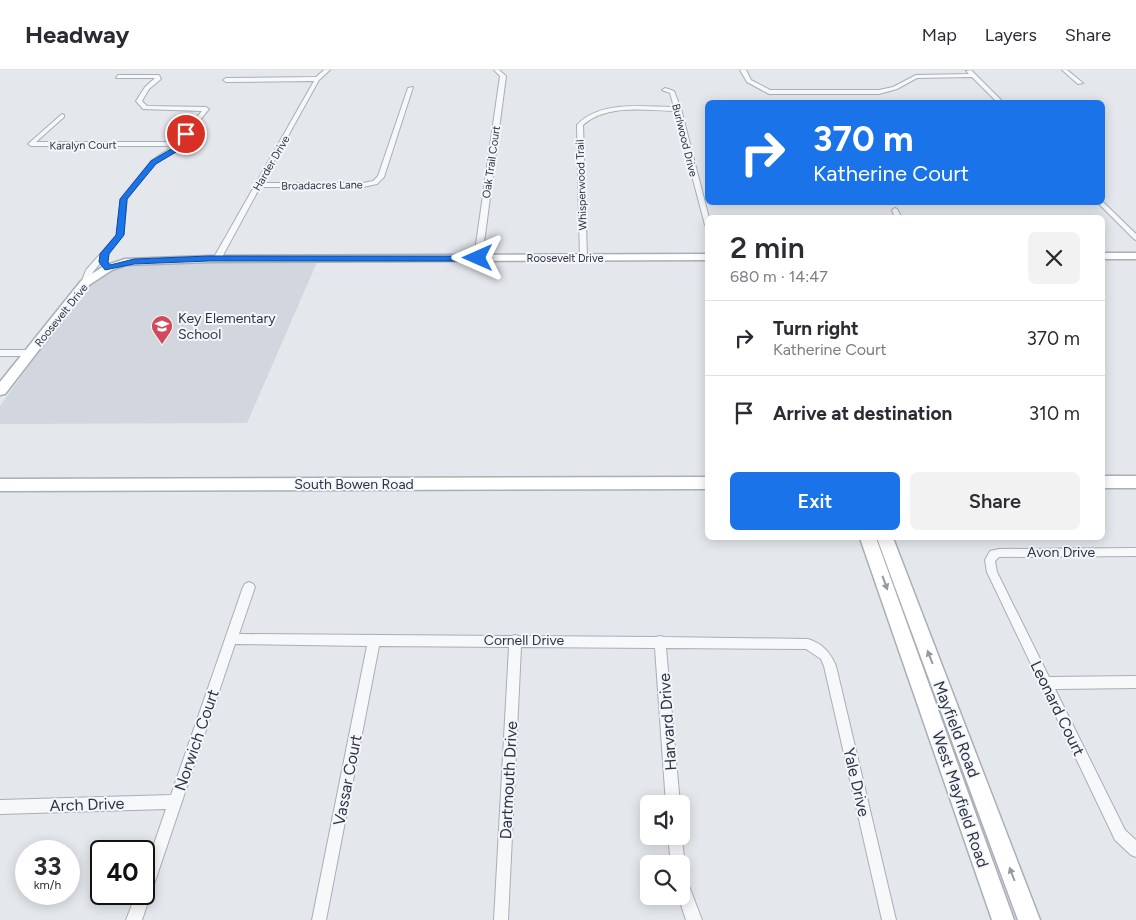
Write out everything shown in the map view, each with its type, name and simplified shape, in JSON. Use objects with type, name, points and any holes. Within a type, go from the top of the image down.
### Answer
[{"type":"main road","points":[[1105,256],[1136,256]]},
{"type":"main road","name":"Roosevelt Drive","points":[[0,391],[85,283],[108,268],[134,261],[705,257]]},
{"type":"main road","points":[[1105,482],[1136,482]]},
{"type":"main road","name":"South Bowen Road","points":[[0,484],[705,483]]},
{"type":"main road","name":"West Mayfield Road","points":[[869,540],[1003,920]]},
{"type":"main road","name":"Mayfield Road","points":[[886,540],[1030,920]]},
{"type":"street","name":"Harder Drive","points":[[217,259],[317,79],[327,70]]},
{"type":"street","name":"Oak Trail Court","points":[[478,258],[503,76],[496,70]]},
{"type":"street","points":[[743,70],[755,86],[779,93],[879,92],[895,88],[916,77],[970,72],[998,100]]},
{"type":"street","points":[[1064,70],[1080,83]]},
{"type":"street","points":[[85,283],[89,272],[120,235],[124,199],[153,162],[173,150],[206,109],[146,108],[138,101],[147,88],[158,80],[158,76],[118,77]]},
{"type":"street","points":[[226,80],[317,79]]},
{"type":"street","name":"Broadacres Lane","points":[[257,185],[364,185],[375,182],[381,177],[411,88]]},
{"type":"street","name":"Burlwood Drive","points":[[665,90],[672,92],[678,109],[705,215]]},
{"type":"street","name":"Whisperwood Trail","points":[[583,257],[580,125],[589,117],[608,111],[678,109]]},
{"type":"street","name":"Karalyn Court","points":[[62,116],[31,144],[178,144]]},
{"type":"street","points":[[1103,205],[1136,238]]},
{"type":"street","points":[[895,210],[898,215]]},
{"type":"street","points":[[104,254],[104,262],[108,268]]},
{"type":"street","points":[[0,353],[30,353]]},
{"type":"street","name":"Avon Drive","points":[[990,560],[994,554],[999,553],[1136,552]]},
{"type":"street","name":"Leonard Court","points":[[990,560],[992,572],[1120,835],[1136,850]]},
{"type":"street","name":"Norwich Court","points":[[155,861],[249,587]]},
{"type":"street","name":"Cornell Drive","points":[[231,638],[798,642],[816,648]]},
{"type":"street","name":"Vassar Court","points":[[319,920],[374,639]]},
{"type":"street","name":"Dartmouth Drive","points":[[501,920],[515,640]]},
{"type":"street","name":"Harvard Drive","points":[[660,641],[672,795]]},
{"type":"street","name":"Yale Drive","points":[[816,648],[826,655],[830,666],[889,920]]},
{"type":"street","points":[[1045,682],[1136,682]]},
{"type":"street","name":"Arch Drive","points":[[0,807],[175,802]]},
{"type":"street","name":"Norwich Court","points":[[134,920],[140,905]]},
{"type":"street","points":[[689,905],[694,920]]},
{"type":"shaded area","name":"Key Elementary School","points":[[317,262],[247,423],[0,424],[0,406],[87,284],[115,268],[150,263]]},
{"type":"place","name":"Key Elementary School","points":[[162,345]]},
{"type":"route","points":[[186,134],[173,150],[153,162],[124,199],[120,235],[104,254],[104,262],[108,268],[134,261],[209,258],[478,258]]}]
